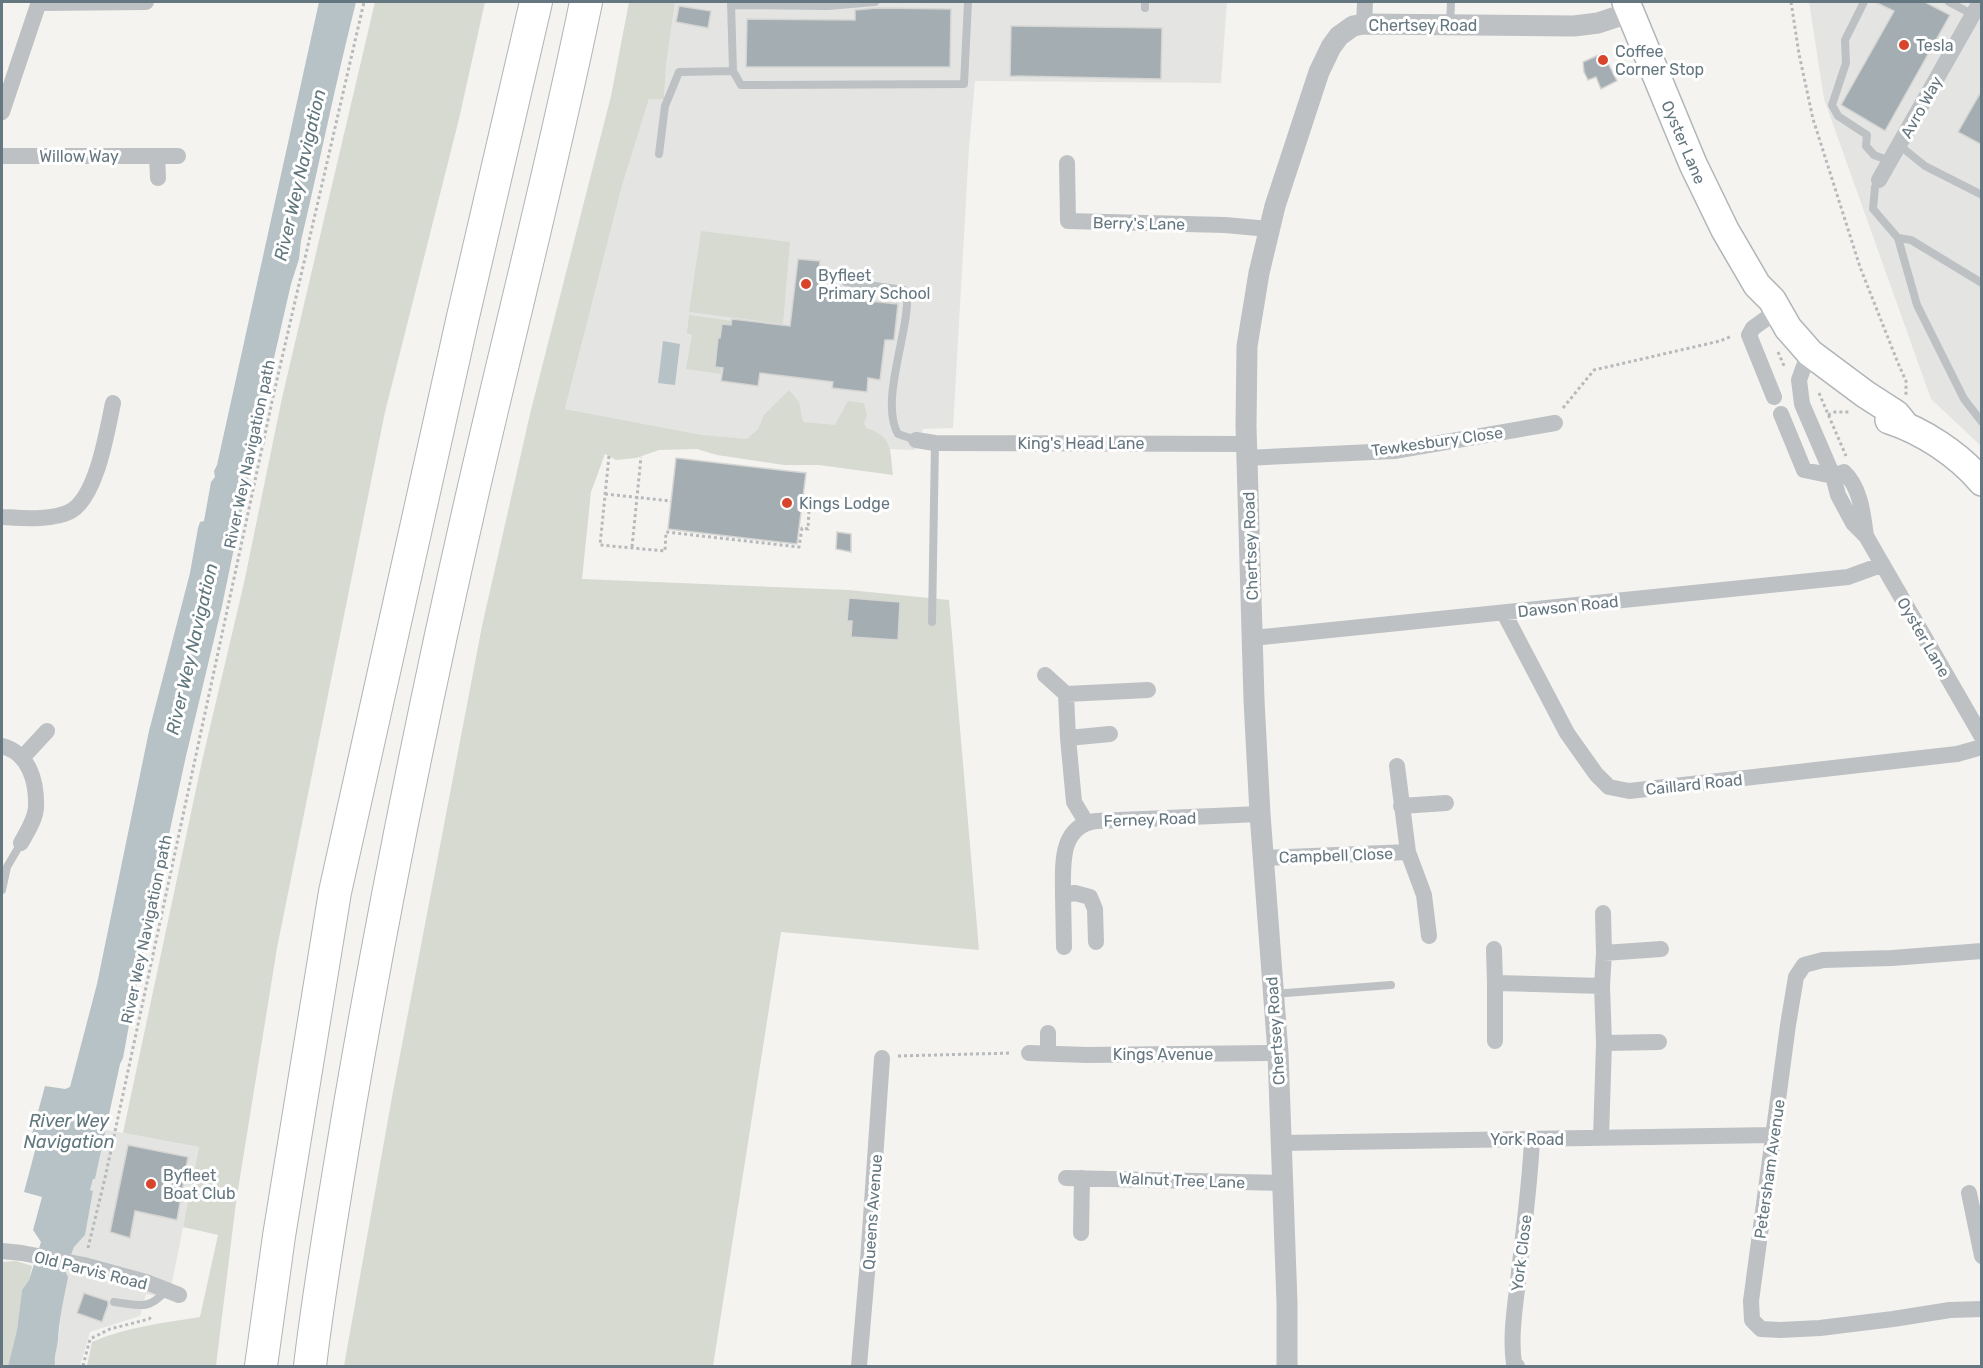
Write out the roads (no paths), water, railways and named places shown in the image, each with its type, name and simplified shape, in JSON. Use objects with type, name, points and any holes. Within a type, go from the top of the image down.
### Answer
[{"type":"highway","points":[[261,1366],[279,1236],[335,892],[459,332],[536,2]]},
{"type":"highway","points":[[310,1366],[337,1184],[376,953],[398,840],[471,501],[567,94],[586,2]]},
{"type":"main road","name":"Oyster Lane","points":[[1629,7],[1693,164],[1725,230],[1753,278],[1776,333],[1811,377]]},
{"type":"main road","name":"Oyster Lane","points":[[1769,317],[1793,333],[1810,353],[1865,394],[1896,414],[1906,412]]},
{"type":"main road","points":[[1811,377],[1867,410],[1889,420],[1906,412],[1982,482]]},
{"type":"street","points":[[2,112],[39,2],[146,2]]},
{"type":"street","points":[[1364,24],[1365,2]]},
{"type":"street","name":"Chertsey Road","points":[[1287,1366],[1287,1303],[1278,1053],[1260,814],[1246,451],[1247,346],[1269,229],[1319,72],[1339,36],[1353,26],[1364,24],[1574,26],[1598,23],[1629,7]]},
{"type":"street","name":"Avro Way","points":[[1879,180],[1976,8]]},
{"type":"street","name":"Willow Way","points":[[2,156],[178,156]]},
{"type":"street","points":[[157,156],[158,178]]},
{"type":"street","name":"Berry's Lane","points":[[1067,163],[1068,221],[1225,225],[1269,229]]},
{"type":"street","points":[[1769,317],[1753,328],[1749,335],[1774,397]]},
{"type":"street","name":"Oyster Lane","points":[[1811,377],[1799,380],[1802,404],[1833,476],[1838,495],[1853,523],[1866,536],[1982,737]]},
{"type":"street","points":[[2,517],[38,519],[71,511],[87,494],[98,468],[99,427],[113,404]]},
{"type":"street","points":[[1781,414],[1804,470],[1833,476]]},
{"type":"street","name":"Tewkesbury Close","points":[[1246,451],[1394,451],[1556,423]]},
{"type":"street","name":"King's Head Lane","points":[[916,440],[935,443],[1246,451]]},
{"type":"street","name":"Dawson Road","points":[[1253,638],[1848,577],[1881,565]]},
{"type":"street","name":"Caillard Road","points":[[1504,613],[1567,733],[1596,774],[1609,787],[1629,791],[1957,754],[1982,747]]},
{"type":"street","points":[[1045,675],[1066,694],[1148,690]]},
{"type":"street","points":[[1066,694],[1074,802],[1086,822]]},
{"type":"street","points":[[24,758],[47,731]]},
{"type":"street","points":[[1068,738],[1110,734]]},
{"type":"street","points":[[2,746],[11,748],[24,758],[31,771],[36,809],[21,843]]},
{"type":"street","name":"Campbell Close","points":[[1396,766],[1408,852],[1424,895],[1429,936]]},
{"type":"street","points":[[1401,806],[1446,803]]},
{"type":"street","name":"Ferney Road","points":[[1064,947],[1063,857],[1075,829],[1086,822],[1260,814]]},
{"type":"street","name":"Campbell Close","points":[[1265,858],[1408,852]]},
{"type":"street","points":[[1063,895],[1075,893],[1090,897],[1095,909],[1096,942]]},
{"type":"street","points":[[1601,1138],[1604,1043],[1603,913]]},
{"type":"street","points":[[1494,949],[1495,1041]]},
{"type":"street","points":[[1604,953],[1661,949]]},
{"type":"street","name":"Petersham Avenue","points":[[1982,951],[1892,958],[1823,960],[1804,965],[1796,977],[1751,1301],[1752,1320],[1761,1329],[1780,1330],[1820,1328],[1950,1310],[1982,1309]]},
{"type":"street","points":[[1496,983],[1602,986]]},
{"type":"street","points":[[1048,1034],[1048,1053]]},
{"type":"street","points":[[1604,1043],[1659,1042]]},
{"type":"street","name":"Kings Avenue","points":[[1029,1053],[1278,1053]]},
{"type":"street","name":"Queens Avenue","points":[[859,1366],[882,1058]]},
{"type":"street","name":"York Road","points":[[1281,1143],[1774,1135]]},
{"type":"street","name":"York Close","points":[[1512,1366],[1514,1318],[1531,1168],[1532,1139]]},
{"type":"street","name":"Walnut Tree Lane","points":[[1081,1233],[1074,1178],[1283,1183]]},
{"type":"street","points":[[1969,1193],[1982,1256]]},
{"type":"street","name":"Old Parvis Road","points":[[2,1251],[84,1264],[146,1282],[173,1293]]},
{"type":"lane","points":[[875,2],[828,6],[731,3],[733,71],[741,85],[964,84],[968,2]]},
{"type":"lane","points":[[1450,25],[1451,2]]},
{"type":"lane","points":[[1864,2],[1845,40],[1846,63],[1832,105],[1838,116],[1867,135],[1866,146],[1874,155],[1890,161]]},
{"type":"lane","points":[[1949,2],[1976,8]]},
{"type":"lane","points":[[659,154],[665,105],[679,72],[733,71]]},
{"type":"lane","points":[[1899,145],[1925,166],[1982,195]]},
{"type":"lane","points":[[1879,180],[1875,187],[1873,209],[1898,238],[1917,305],[1964,399],[1982,422]]},
{"type":"lane","points":[[1898,238],[1911,240],[1982,283]]},
{"type":"lane","points":[[846,282],[904,290],[907,293],[893,399],[892,424],[898,434],[916,440]]},
{"type":"lane","points":[[932,622],[935,443]]},
{"type":"lane","points":[[2,890],[7,867],[21,843]]},
{"type":"lane","points":[[1272,994],[1391,985]]},
{"type":"lane","points":[[114,1302],[143,1306],[173,1293]]},
{"type":"water","name":"River Wey Navigation","points":[[319,2],[356,2],[301,241],[299,259],[268,384],[222,606],[186,756],[136,987],[123,1058],[95,1179],[93,1179],[90,1190],[93,1191],[85,1235],[74,1247],[65,1271],[68,1277],[55,1364],[53,1366],[8,1366],[17,1330],[22,1290],[29,1280],[41,1242],[33,1230],[42,1197],[24,1192],[36,1147],[35,1143],[30,1141],[45,1086],[65,1089],[70,1087],[97,984],[149,731],[190,573],[198,528],[200,522],[204,521],[211,482],[215,477],[214,471]]},
{"type":"water","points":[[663,341],[680,344],[675,385],[658,383]]},
{"type":"place","name":"Tesla","points":[[1904,45]]},
{"type":"place","name":"Coffee Corner Stop","points":[[1603,60]]},
{"type":"place","name":"Byfleet Primary School","points":[[806,284]]},
{"type":"place","name":"Kings Lodge","points":[[787,503]]},
{"type":"place","name":"Byfleet Boat Club","points":[[151,1184]]}]
